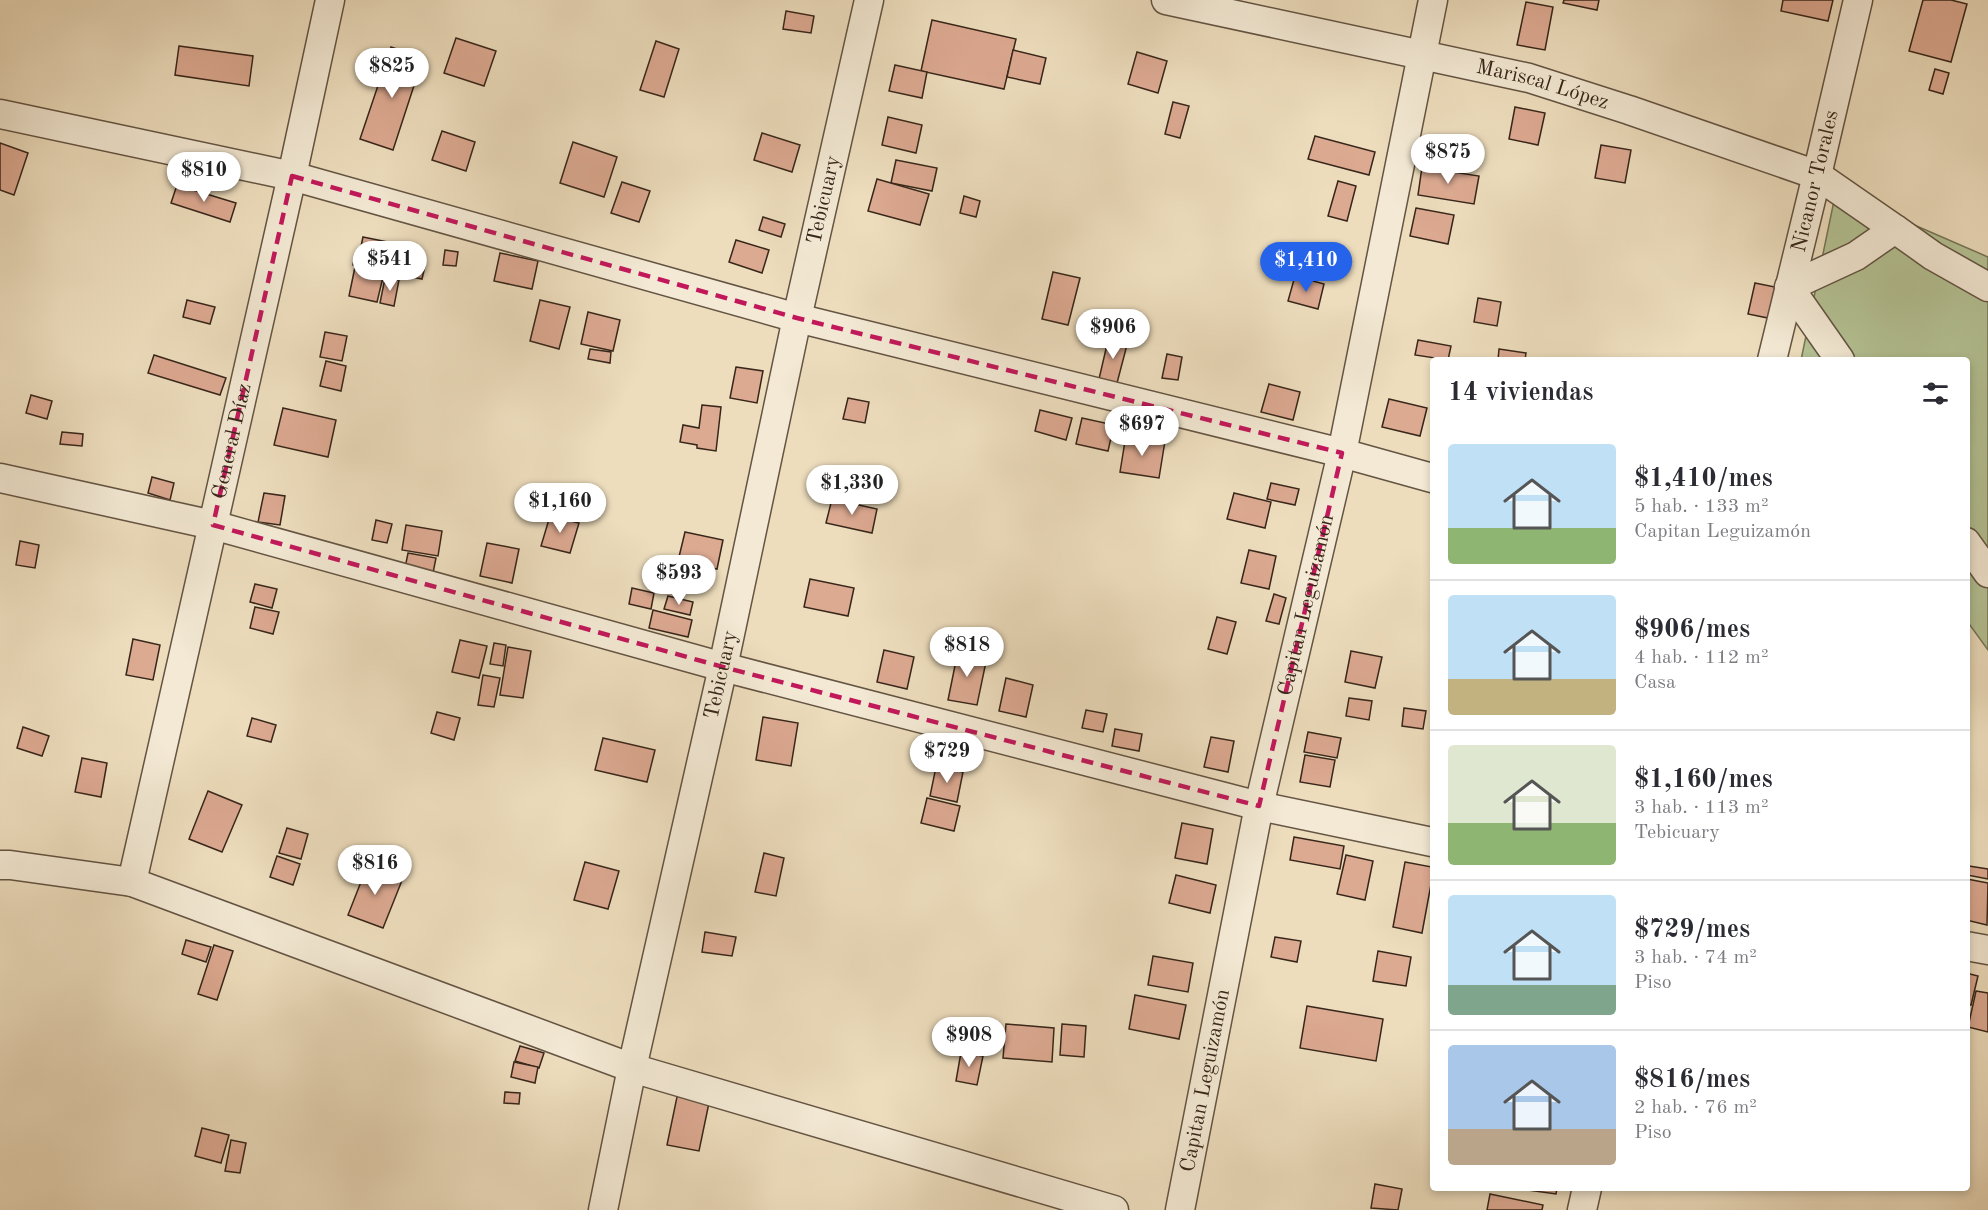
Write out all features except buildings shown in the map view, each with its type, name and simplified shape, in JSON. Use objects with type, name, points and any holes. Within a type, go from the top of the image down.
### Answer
[{"type":"street","name":"General Díaz","points":[[132,882],[330,0]]},
{"type":"street","name":"Tebicuary","points":[[603,1210],[632,1068],[723,667],[797,318],[869,0]]},
{"type":"street","name":"Mariscal López","points":[[1166,0],[1529,78],[1817,175],[1934,256],[1988,287]]},
{"type":"street","name":"Capitan Leguizamón","points":[[1180,1210],[1259,806],[1342,453],[1433,0]]},
{"type":"street","name":"Nicanor Torales","points":[[1773,357],[1858,0]]},
{"type":"street","points":[[0,114],[292,176],[797,318],[1342,453],[1430,477]]},
{"type":"street","points":[[1838,357],[1789,287],[1856,256],[1895,229]]},
{"type":"street","points":[[0,478],[213,525],[723,667],[1259,806],[1430,842]]},
{"type":"street","points":[[1970,548],[1988,573]]},
{"type":"street","points":[[3,860],[132,882],[632,1068],[1114,1210]]},
{"type":"street","points":[[1970,947],[1988,950]]},
{"type":"street","points":[[1582,1210],[1586,1191]]},
{"type":"highlighted area","points":[[292,176],[797,318],[1342,453],[1259,806],[723,667],[213,525]]},
{"type":"green space","points":[[1836,191],[1988,257],[1988,650],[1970,625],[1970,357],[1802,357]]}]
